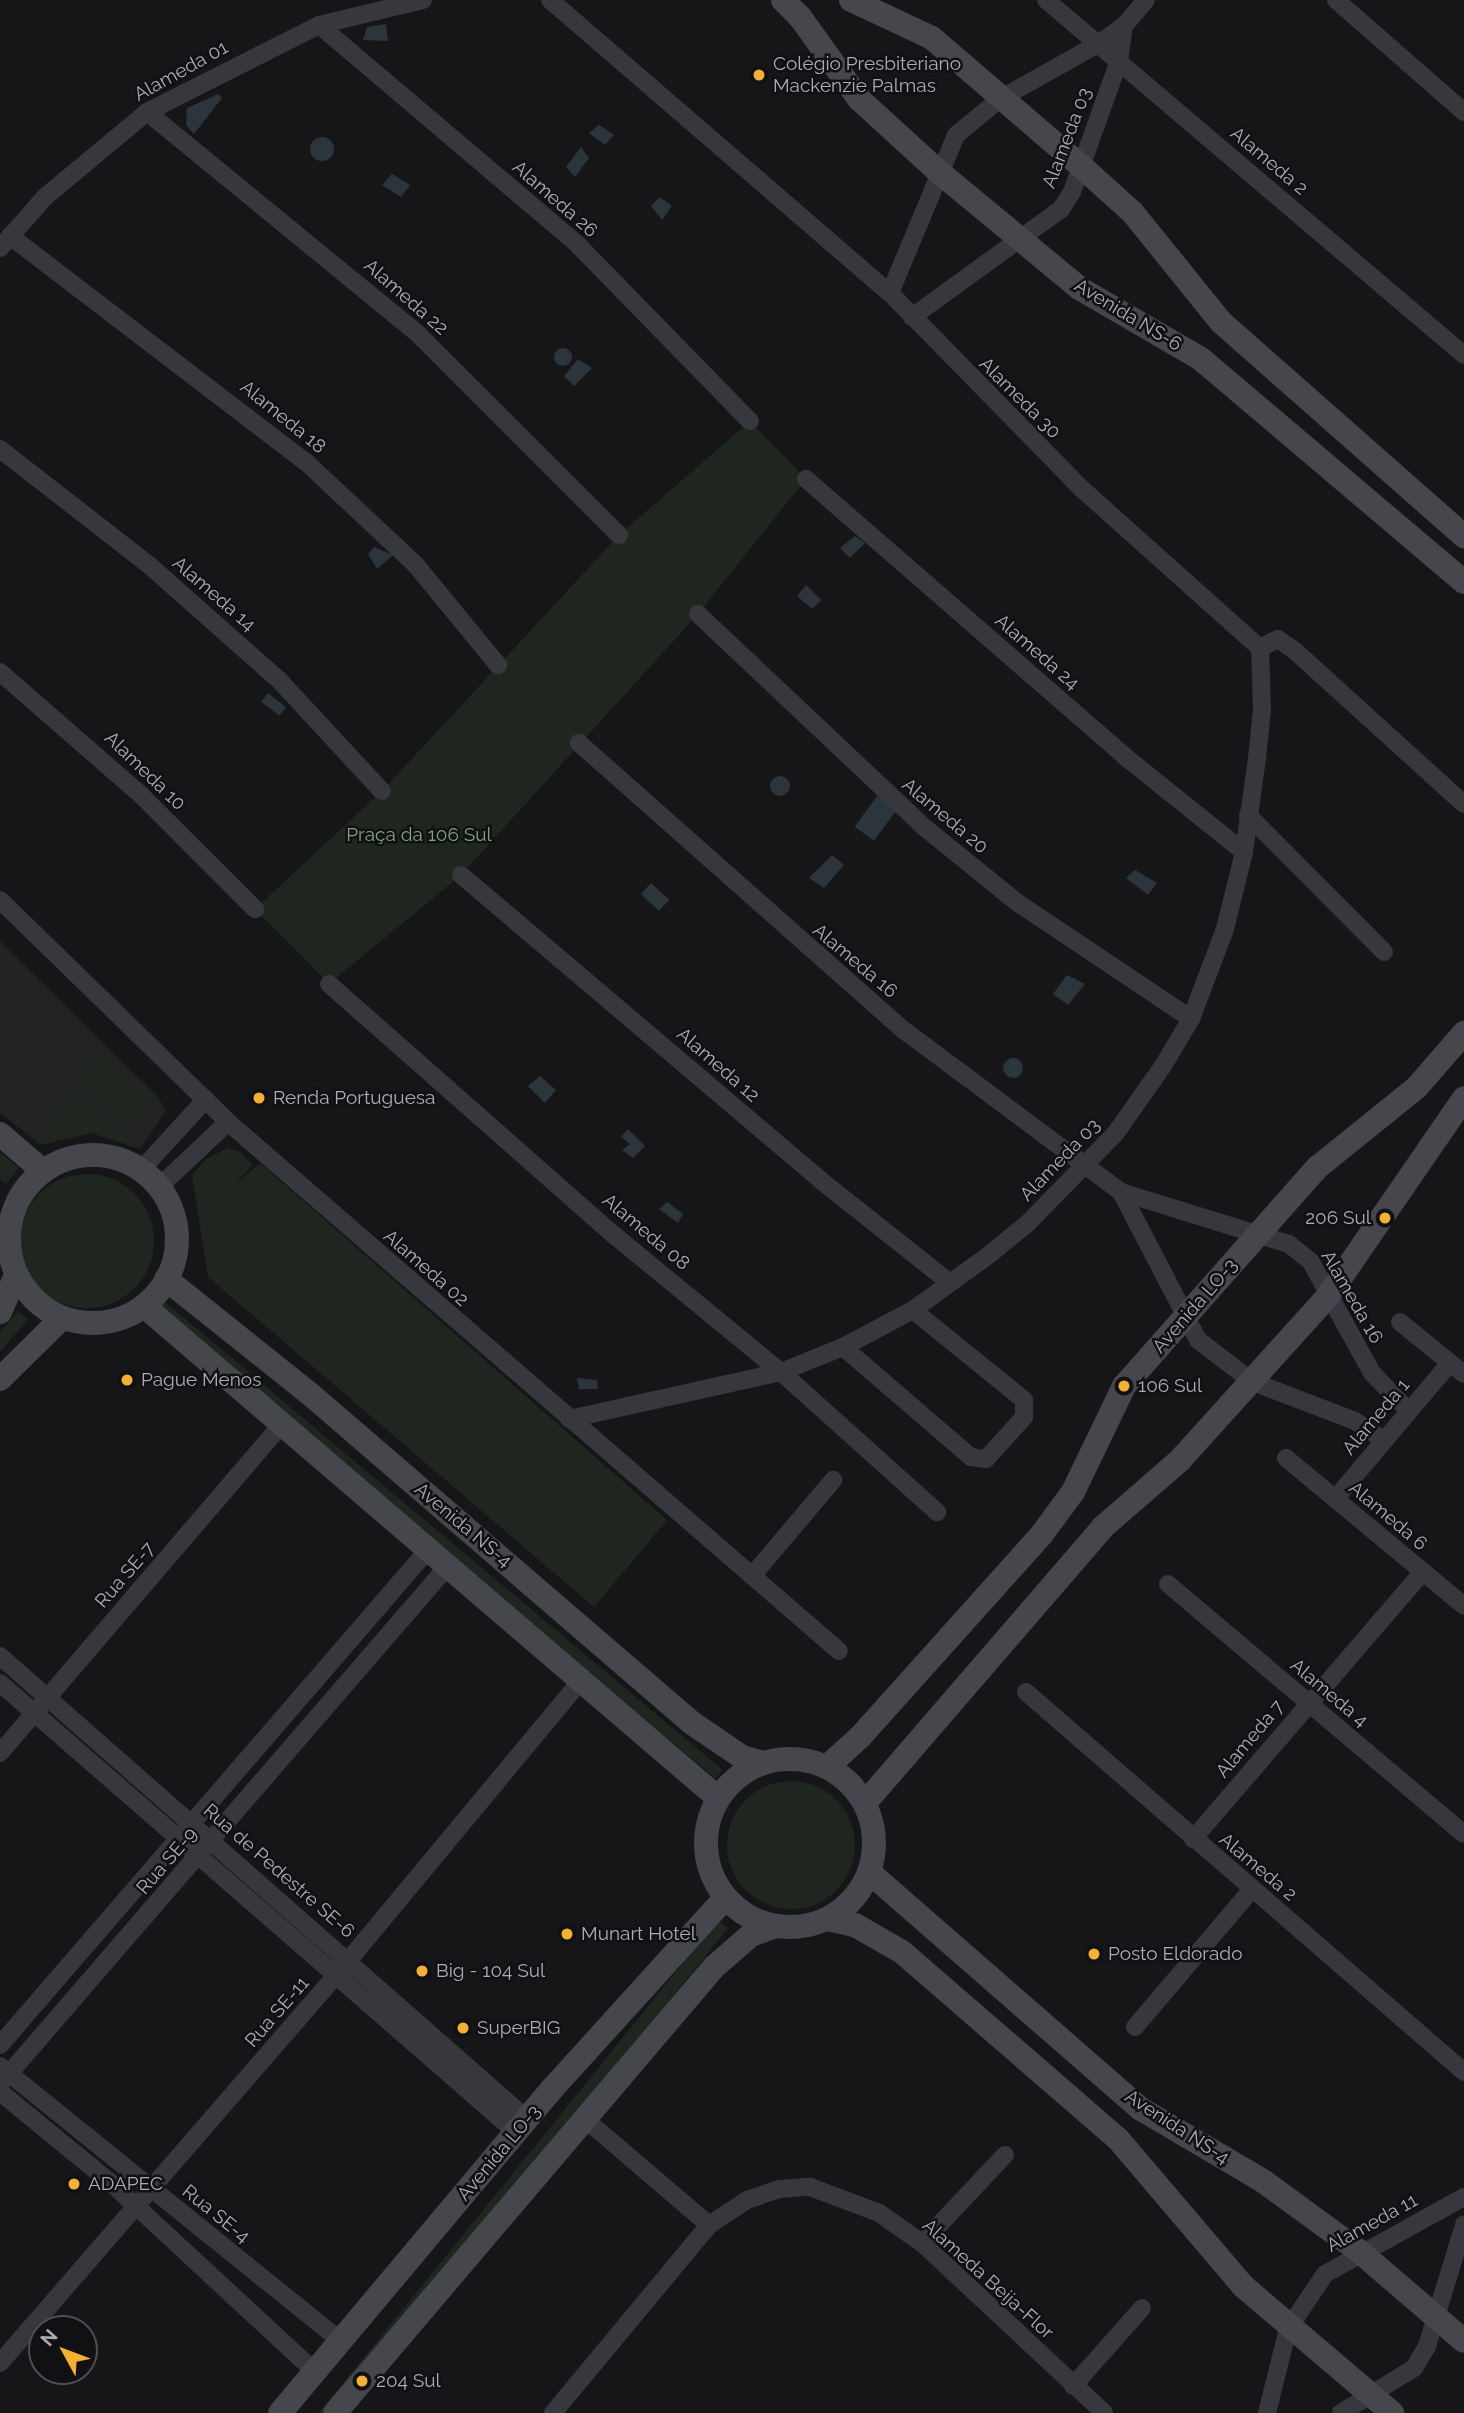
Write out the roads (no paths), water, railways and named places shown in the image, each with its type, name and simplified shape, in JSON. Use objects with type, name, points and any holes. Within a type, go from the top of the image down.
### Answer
[{"type":"street","name":"Alameda 01","points":[[5,242],[54,188],[147,112],[319,25],[423,0]]},
{"type":"street","name":"Alameda 30","points":[[550,0],[890,293],[1082,489],[1260,648]]},
{"type":"street","name":"Avenida NS-6","points":[[782,0],[800,17],[859,99],[939,172],[1079,288],[1201,359],[1464,582]]},
{"type":"street","points":[[851,0],[932,38],[1081,166],[1133,213],[1221,323],[1464,536]]},
{"type":"street","name":"Alameda 2","points":[[1046,0],[1464,355]]},
{"type":"street","name":"Alameda 03","points":[[890,293],[956,135],[972,117],[1124,26],[1146,0]]},
{"type":"street","points":[[1336,0],[1464,112]]},
{"type":"street","name":"Alameda 26","points":[[319,25],[578,245],[750,421]]},
{"type":"street","name":"Alameda 03","points":[[912,317],[1020,237],[1045,224],[1061,209],[1081,166],[1119,61],[1124,26]]},
{"type":"street","name":"Alameda 22","points":[[147,112],[419,335],[619,535]]},
{"type":"street","name":"Alameda 18","points":[[5,242],[307,463],[415,564],[498,665]]},
{"type":"street","name":"Alameda 14","points":[[0,449],[149,565],[280,681],[382,791]]},
{"type":"street","name":"Alameda 24","points":[[806,479],[1123,755],[1244,852]]},
{"type":"street","name":"Alameda 20","points":[[698,614],[836,749],[934,835],[1018,903],[1191,1019]]},
{"type":"street","points":[[1260,648],[1278,639],[1294,650],[1464,804]]},
{"type":"street","name":"Alameda 03","points":[[569,1419],[781,1372],[843,1347],[913,1310],[950,1283],[1028,1223],[1087,1164],[1163,1066],[1191,1019],[1225,929],[1244,852],[1262,710],[1260,648]]},
{"type":"street","name":"Alameda 10","points":[[0,672],[102,759],[255,909]]},
{"type":"street","name":"Alameda 16","points":[[579,743],[905,1031],[1087,1164],[1121,1192],[1289,1244],[1311,1262],[1372,1373],[1409,1411]]},
{"type":"street","points":[[1248,815],[1384,952]]},
{"type":"street","name":"Alameda 12","points":[[461,875],[819,1179],[950,1283]]},
{"type":"street","name":"Alameda 02","points":[[0,900],[228,1122],[839,1651]]},
{"type":"street","name":"Alameda 08","points":[[329,984],[614,1235],[781,1372],[937,1513]]},
{"type":"street","name":"Avenida LO-3","points":[[827,1767],[860,1737],[1042,1534],[1073,1492],[1124,1385],[1318,1167],[1417,1087],[1464,1033]]},
{"type":"street","points":[[865,1803],[1103,1527],[1180,1460],[1328,1296],[1464,1098]]},
{"type":"street","points":[[141,1170],[206,1099]]},
{"type":"street","points":[[159,1187],[228,1122]]},
{"type":"street","points":[[0,1134],[43,1171]]},
{"type":"street","points":[[81,1156],[112,1158],[141,1170],[159,1187],[171,1208],[177,1232],[166,1279],[144,1306],[119,1319],[90,1323],[62,1318],[28,1293],[16,1275],[8,1197],[43,1171],[81,1156]]},
{"type":"street","name":"Alameda 16","points":[[1121,1192],[1198,1340],[1252,1382],[1356,1421],[1384,1440]]},
{"type":"street","points":[[0,1312],[16,1275]]},
{"type":"street","name":"Avenida NS-4","points":[[166,1279],[320,1403],[692,1723],[742,1758],[763,1763]]},
{"type":"street","points":[[144,1306],[426,1551],[718,1798]]},
{"type":"street","points":[[843,1347],[971,1457],[986,1459],[1024,1417],[1024,1400],[913,1310]]},
{"type":"street","points":[[0,1379],[62,1318]]},
{"type":"street","points":[[1400,1322],[1457,1368]]},
{"type":"street","name":"Alameda 1","points":[[1335,1499],[1409,1411],[1457,1368]]},
{"type":"street","name":"Rua SE-7","points":[[0,1753],[281,1425]]},
{"type":"street","name":"Alameda 6","points":[[1286,1458],[1464,1606]]},
{"type":"street","points":[[752,1576],[833,1480]]},
{"type":"street","name":"Rua SE-9","points":[[0,2045],[426,1551]]},
{"type":"street","name":"Rua SE-9","points":[[3,2074],[201,1855],[446,1568]]},
{"type":"street","name":"Alameda 7","points":[[1193,1839],[1423,1572]]},
{"type":"street","name":"Alameda 4","points":[[1168,1584],[1464,1834]]},
{"type":"street","name":"Rua de Pedestre SE-6","points":[[0,1656],[191,1822],[343,1966],[522,2127]]},
{"type":"street","name":"Rua SE-11","points":[[0,2363],[136,2209],[343,1966],[580,1682]]},
{"type":"street","name":"Rua de Pedestre SE-6","points":[[0,1683],[201,1855],[343,1966]]},
{"type":"street","name":"Alameda 2","points":[[1026,1692],[1464,2072]]},
{"type":"street","points":[[790,1760],[827,1767],[849,1782],[865,1803],[874,1829],[869,1872],[850,1903],[828,1919],[802,1928],[773,1927],[748,1917],[725,1898],[712,1878],[705,1852],[707,1825],[718,1798],[737,1777],[763,1763],[790,1760]]},
{"type":"street","name":"Avenida NS-4","points":[[869,1872],[1141,2109],[1263,2180],[1359,2251],[1436,2313],[1464,2341]]},
{"type":"street","points":[[1135,2027],[1252,1889]]},
{"type":"street","name":"Avenida LO-3","points":[[280,2413],[522,2127],[725,1898]]},
{"type":"street","name":"Avenida NS-4","points":[[828,1919],[855,1926],[902,1952],[1118,2139],[1243,2286],[1288,2329],[1370,2399],[1392,2413]]},
{"type":"street","points":[[335,2413],[714,1967],[751,1935],[773,1927]]},
{"type":"street","name":"Rua SE-4","points":[[3,2074],[153,2189],[341,2341]]},
{"type":"street","points":[[0,2092],[110,2182],[136,2209],[315,2372]]},
{"type":"street","points":[[585,2119],[709,2225]]},
{"type":"street","points":[[922,2243],[1005,2155]]},
{"type":"street","name":"Alameda Beija-Flor","points":[[554,2413],[709,2225],[747,2200],[779,2189],[810,2187],[879,2213],[922,2243],[1104,2413]]},
{"type":"street","name":"Alameda 11","points":[[1267,2413],[1288,2329],[1325,2274],[1359,2251],[1464,2197]]},
{"type":"street","points":[[1341,2413],[1370,2399],[1414,2368],[1427,2346],[1464,2225]]},
{"type":"street","points":[[1073,2386],[1142,2308]]},
{"type":"place","name":"Colégio Presbiteriano Mackenzie Palmas","points":[[759,75]]},
{"type":"place","name":"Renda Portuguesa","points":[[259,1098]]},
{"type":"place","name":"206 Sul","points":[[1385,1218]]},
{"type":"place","name":"Pague Menos","points":[[127,1380]]},
{"type":"place","name":"106 Sul","points":[[1124,1386]]},
{"type":"place","name":"Munart Hotel","points":[[567,1934]]},
{"type":"place","name":"Posto Eldorado","points":[[1094,1954]]},
{"type":"place","name":"Big - 104 Sul","points":[[422,1971]]},
{"type":"place","name":"SuperBIG","points":[[463,2028]]},
{"type":"place","name":"ADAPEC","points":[[74,2184]]},
{"type":"place","name":"204 Sul","points":[[362,2381]]},
{"type":"park label","name":"Praça da 106 Sul","points":[[419,835]]}]
